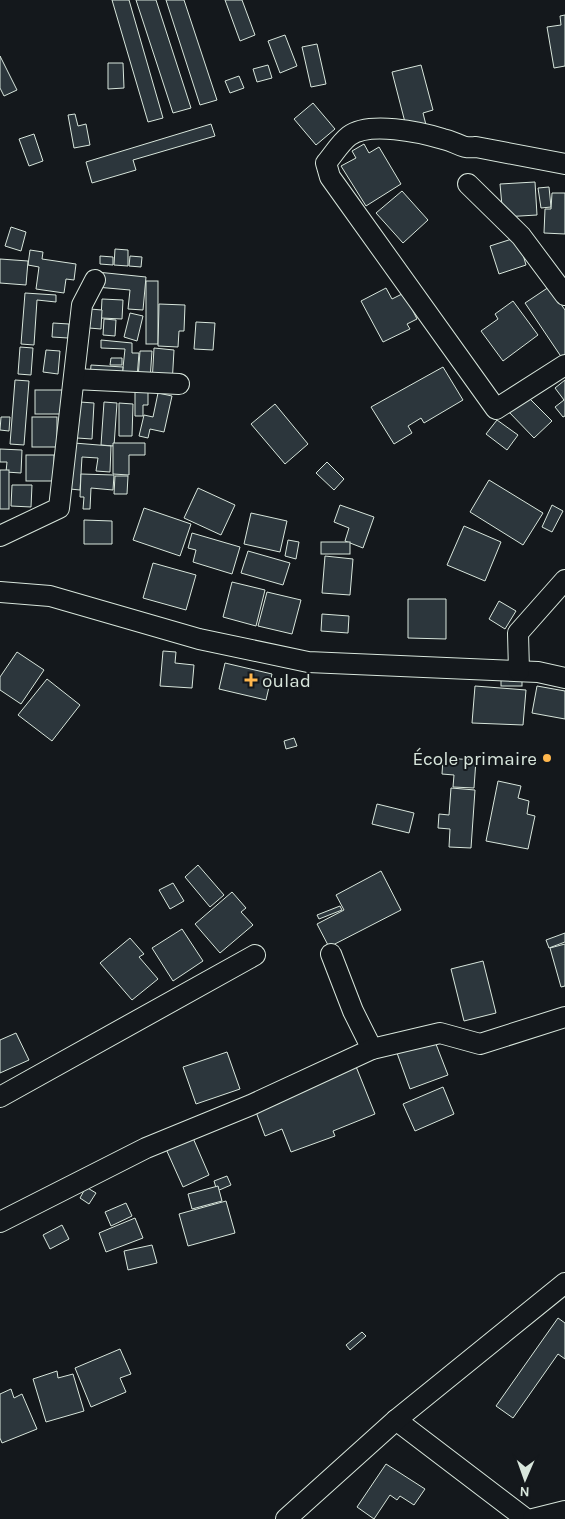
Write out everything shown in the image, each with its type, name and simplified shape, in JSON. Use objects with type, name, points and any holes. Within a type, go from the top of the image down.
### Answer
[{"type":"street","points":[[565,164],[476,147],[465,149],[445,139],[385,128],[361,129],[348,137],[326,163],[330,177],[496,409],[565,365]]},
{"type":"street","points":[[468,184],[521,236],[565,295]]},
{"type":"street","points":[[0,536],[59,508],[82,305],[95,280]]},
{"type":"street","points":[[74,379],[179,384]]},
{"type":"street","points":[[519,671],[518,634],[565,580]]},
{"type":"street","points":[[0,592],[50,596],[199,639],[308,662],[538,672],[565,678]]},
{"type":"street","points":[[331,954],[352,1011],[372,1049]]},
{"type":"street","points":[[0,1097],[255,955]]},
{"type":"street","points":[[0,1222],[146,1148],[251,1105],[372,1049],[440,1033],[480,1044],[565,1017]]},
{"type":"street","points":[[286,1519],[396,1420],[562,1290]]},
{"type":"street","points":[[396,1420],[526,1519]]},
{"type":"street","points":[[533,1519],[565,1511]]},
{"type":"building","points":[[112,0],[129,0],[163,118],[148,122]]},
{"type":"building","points":[[136,0],[156,0],[191,108],[173,113]]},
{"type":"building","points":[[166,0],[184,0],[217,100],[200,105]]},
{"type":"building","points":[[225,0],[242,0],[255,35],[240,41]]},
{"type":"building","points":[[565,15],[565,66],[554,68],[547,27],[561,25],[560,16]]},
{"type":"building","points":[[285,35],[297,66],[280,73],[268,41]]},
{"type":"building","points":[[317,44],[326,84],[311,87],[302,47]]},
{"type":"building","points":[[0,56],[17,90],[4,96],[0,88]]},
{"type":"building","points":[[108,63],[123,63],[124,88],[108,89]]},
{"type":"building","points":[[268,65],[272,78],[257,82],[253,69]]},
{"type":"building","points":[[421,65],[433,110],[423,113],[426,125],[407,130],[392,72]]},
{"type":"building","points":[[239,76],[244,88],[230,93],[225,81]]},
{"type":"building","points":[[313,103],[335,129],[316,145],[294,119]]},
{"type":"building","points":[[75,114],[78,126],[86,124],[90,145],[74,148],[68,115]]},
{"type":"building","points":[[211,124],[215,136],[133,160],[136,170],[92,183],[86,162]]},
{"type":"building","points":[[34,134],[43,161],[29,166],[19,139]]},
{"type":"building","points":[[364,144],[369,153],[379,147],[401,184],[366,206],[341,166],[356,158],[352,151]]},
{"type":"building","points":[[535,182],[537,215],[503,217],[500,184]]},
{"type":"building","points":[[549,187],[551,207],[541,208],[538,188]]},
{"type":"building","points":[[402,191],[428,220],[403,243],[376,213]]},
{"type":"building","points":[[552,193],[565,193],[565,234],[544,233],[545,209],[551,209]]},
{"type":"building","points":[[11,227],[26,232],[21,251],[5,246]]},
{"type":"building","points":[[518,237],[526,265],[499,274],[490,246]]},
{"type":"building","points":[[115,249],[128,250],[128,266],[114,265]]},
{"type":"building","points":[[30,250],[43,252],[42,259],[76,264],[74,280],[66,279],[64,293],[36,289],[39,267],[28,265]]},
{"type":"building","points":[[100,256],[113,257],[113,265],[100,264]]},
{"type":"building","points":[[130,256],[142,257],[141,267],[129,266]]},
{"type":"building","points":[[0,259],[28,261],[26,285],[0,283]]},
{"type":"building","points":[[97,272],[146,277],[143,310],[128,309],[130,290],[96,287]]},
{"type":"building","points":[[146,281],[158,281],[158,344],[146,344]]},
{"type":"building","points":[[549,287],[565,310],[565,356],[562,358],[525,303]]},
{"type":"building","points":[[386,288],[392,299],[404,293],[417,319],[407,324],[410,329],[383,342],[361,301]]},
{"type":"building","points":[[25,293],[56,295],[56,302],[37,300],[34,345],[21,344]]},
{"type":"building","points":[[102,299],[123,300],[122,319],[101,318]]},
{"type":"building","points":[[513,301],[538,335],[503,361],[481,331],[498,319],[495,314]]},
{"type":"building","points":[[159,304],[185,305],[184,331],[179,331],[178,347],[158,346]]},
{"type":"building","points":[[90,309],[102,310],[101,329],[89,328]]},
{"type":"building","points":[[130,313],[143,316],[137,341],[124,337]]},
{"type":"building","points":[[104,319],[116,320],[115,336],[103,335]]},
{"type":"building","points":[[196,322],[215,323],[213,350],[194,349]]},
{"type":"building","points":[[53,323],[69,324],[68,338],[52,337]]},
{"type":"building","points":[[101,340],[132,343],[132,353],[139,353],[137,378],[122,377],[125,349],[101,348]]},
{"type":"building","points":[[20,347],[33,348],[31,375],[18,374]]},
{"type":"building","points":[[154,348],[174,350],[172,385],[152,383]]},
{"type":"building","points":[[46,350],[60,351],[58,374],[43,372]]},
{"type":"building","points":[[140,351],[152,351],[150,380],[138,379]]},
{"type":"building","points":[[111,358],[122,358],[122,365],[110,365]]},
{"type":"building","points":[[91,365],[123,367],[122,380],[90,378]]},
{"type":"building","points":[[443,367],[463,400],[424,423],[421,418],[408,426],[412,433],[394,444],[371,407]]},
{"type":"building","points":[[15,380],[29,381],[24,445],[10,444]]},
{"type":"building","points":[[565,380],[565,416],[563,417],[555,407],[564,400],[555,388]]},
{"type":"building","points":[[35,390],[65,390],[65,414],[35,414]]},
{"type":"building","points":[[135,391],[148,391],[148,405],[143,405],[143,416],[135,416]]},
{"type":"building","points":[[158,393],[172,396],[164,432],[150,429],[148,438],[139,436],[144,415],[153,417]]},
{"type":"building","points":[[525,394],[552,421],[534,438],[508,411]]},
{"type":"building","points":[[80,402],[94,403],[92,439],[77,438]]},
{"type":"building","points":[[104,402],[117,403],[114,446],[101,445]]},
{"type":"building","points":[[119,403],[133,404],[132,436],[119,436]]},
{"type":"building","points":[[275,404],[308,444],[285,464],[251,424]]},
{"type":"building","points":[[1,417],[10,417],[9,431],[0,430]]},
{"type":"building","points":[[32,417],[57,417],[57,447],[32,447]]},
{"type":"building","points":[[497,420],[518,435],[507,450],[486,434]]},
{"type":"building","points":[[74,443],[111,446],[110,472],[96,471],[98,458],[82,457],[80,490],[70,489]]},
{"type":"building","points":[[113,443],[145,443],[145,455],[129,455],[129,475],[113,474]]},
{"type":"building","points":[[0,449],[22,450],[21,473],[6,472],[7,462],[0,462]]},
{"type":"building","points":[[26,455],[54,455],[54,481],[26,481]]},
{"type":"building","points":[[327,462],[344,479],[334,490],[316,473]]},
{"type":"building","points":[[0,470],[9,470],[9,509],[0,509]]},
{"type":"building","points":[[81,474],[114,475],[113,490],[91,488],[90,509],[83,509],[84,497],[80,497]]},
{"type":"building","points":[[115,476],[128,476],[127,494],[114,494]]},
{"type":"building","points":[[489,480],[543,513],[523,545],[470,512]]},
{"type":"building","points":[[12,485],[32,485],[31,507],[11,506]]},
{"type":"building","points":[[198,488],[235,505],[221,535],[184,518]]},
{"type":"building","points":[[340,505],[374,517],[363,548],[345,541],[349,528],[334,522]]},
{"type":"building","points":[[552,505],[563,511],[552,532],[542,527]]},
{"type":"building","points":[[144,508],[191,524],[180,556],[133,540]]},
{"type":"building","points":[[251,513],[287,521],[280,552],[244,544]]},
{"type":"building","points":[[84,520],[112,521],[112,544],[84,544]]},
{"type":"building","points":[[464,526],[501,542],[485,581],[447,565]]},
{"type":"building","points":[[192,533],[240,547],[232,574],[193,562],[196,550],[188,548]]},
{"type":"building","points":[[288,540],[299,542],[296,559],[285,556]]},
{"type":"building","points":[[321,542],[350,542],[350,554],[321,554]]},
{"type":"building","points":[[248,551],[290,563],[283,585],[241,573]]},
{"type":"building","points":[[325,556],[353,559],[350,595],[322,593]]},
{"type":"building","points":[[153,563],[196,575],[186,610],[143,598]]},
{"type":"building","points":[[232,582],[265,590],[256,626],[223,617]]},
{"type":"building","points":[[267,592],[301,600],[292,634],[258,626]]},
{"type":"building","points":[[408,599],[446,599],[446,639],[408,638]]},
{"type":"building","points":[[499,601],[516,611],[505,629],[489,619]]},
{"type":"building","points":[[322,614],[349,616],[348,633],[321,631]]},
{"type":"building","points":[[163,651],[176,652],[175,663],[194,665],[192,688],[160,686]]},
{"type":"building","points":[[17,652],[44,670],[21,704],[0,690],[0,677]]},
{"type":"building","points":[[225,663],[272,674],[266,700],[219,689]]},
{"type":"building","points":[[501,674],[522,674],[522,686],[501,686]]},
{"type":"building","points":[[47,679],[80,705],[52,741],[18,715]]},
{"type":"building","points":[[475,686],[526,690],[523,725],[472,723]]},
{"type":"building","points":[[537,686],[565,691],[565,719],[532,713]]},
{"type":"building","points":[[294,738],[297,746],[286,749],[284,741]]},
{"type":"building","points":[[443,758],[476,760],[474,788],[453,787],[454,775],[442,774]]},
{"type":"building","points":[[498,781],[521,786],[518,798],[529,801],[527,814],[535,816],[528,849],[486,841]]},
{"type":"building","points":[[451,788],[475,790],[471,848],[449,847],[450,829],[438,828],[439,814],[449,815]]},
{"type":"building","points":[[377,804],[414,813],[409,833],[372,824]]},
{"type":"building","points":[[198,865],[224,895],[210,907],[185,877]]},
{"type":"building","points":[[381,871],[401,910],[329,947],[317,924],[344,910],[336,895]]},
{"type":"building","points":[[173,883],[184,901],[170,909],[159,890]]},
{"type":"building","points":[[232,892],[246,908],[241,912],[253,925],[220,953],[195,924]]},
{"type":"building","points":[[340,906],[342,910],[319,919],[317,915]]},
{"type":"building","points":[[182,929],[203,961],[173,981],[152,948]]},
{"type":"building","points":[[565,933],[565,942],[549,948],[546,940]]},
{"type":"building","points":[[130,938],[144,954],[139,957],[158,979],[132,1000],[100,963]]},
{"type":"building","points":[[565,944],[565,986],[561,987],[550,948]]},
{"type":"building","points":[[483,961],[496,1013],[464,1021],[451,969]]},
{"type":"building","points":[[16,1033],[29,1060],[0,1073],[0,1040]]},
{"type":"building","points":[[434,1039],[448,1075],[410,1089],[397,1053]]},
{"type":"building","points":[[227,1052],[240,1089],[196,1104],[183,1067]]},
{"type":"building","points":[[355,1064],[375,1114],[333,1131],[335,1136],[291,1152],[282,1129],[265,1136],[256,1112],[280,1103],[277,1095]]},
{"type":"building","points":[[443,1087],[454,1114],[415,1131],[403,1104]]},
{"type":"building","points":[[193,1138],[209,1175],[183,1187],[166,1149]]},
{"type":"building","points":[[227,1176],[231,1185],[217,1191],[214,1181]]},
{"type":"building","points":[[218,1186],[222,1201],[192,1209],[188,1194]]},
{"type":"building","points":[[86,1187],[96,1193],[89,1204],[80,1198]]},
{"type":"building","points":[[226,1201],[235,1233],[188,1246],[179,1214]]},
{"type":"building","points":[[126,1203],[132,1216],[111,1226],[105,1212]]},
{"type":"building","points":[[135,1218],[143,1238],[106,1252],[99,1233]]},
{"type":"building","points":[[62,1225],[69,1239],[50,1249],[43,1235]]},
{"type":"building","points":[[152,1245],[157,1263],[128,1270],[124,1251]]},
{"type":"building","points":[[558,1318],[565,1323],[565,1359],[558,1354],[513,1418],[496,1406]]},
{"type":"building","points":[[362,1332],[366,1336],[350,1350],[346,1345]]},
{"type":"building","points":[[120,1349],[131,1374],[120,1378],[126,1392],[91,1407],[75,1368]]},
{"type":"building","points":[[57,1371],[58,1378],[73,1374],[84,1411],[46,1422],[33,1379]]},
{"type":"building","points":[[11,1389],[14,1398],[22,1394],[37,1429],[2,1443],[0,1438],[0,1394]]},
{"type":"building","points":[[386,1464],[425,1489],[414,1505],[400,1496],[397,1500],[390,1495],[374,1519],[357,1507]]},
{"type":"place","name":"oulad","points":[[251,680]]},
{"type":"place","name":"École primaire","points":[[547,758]]}]
